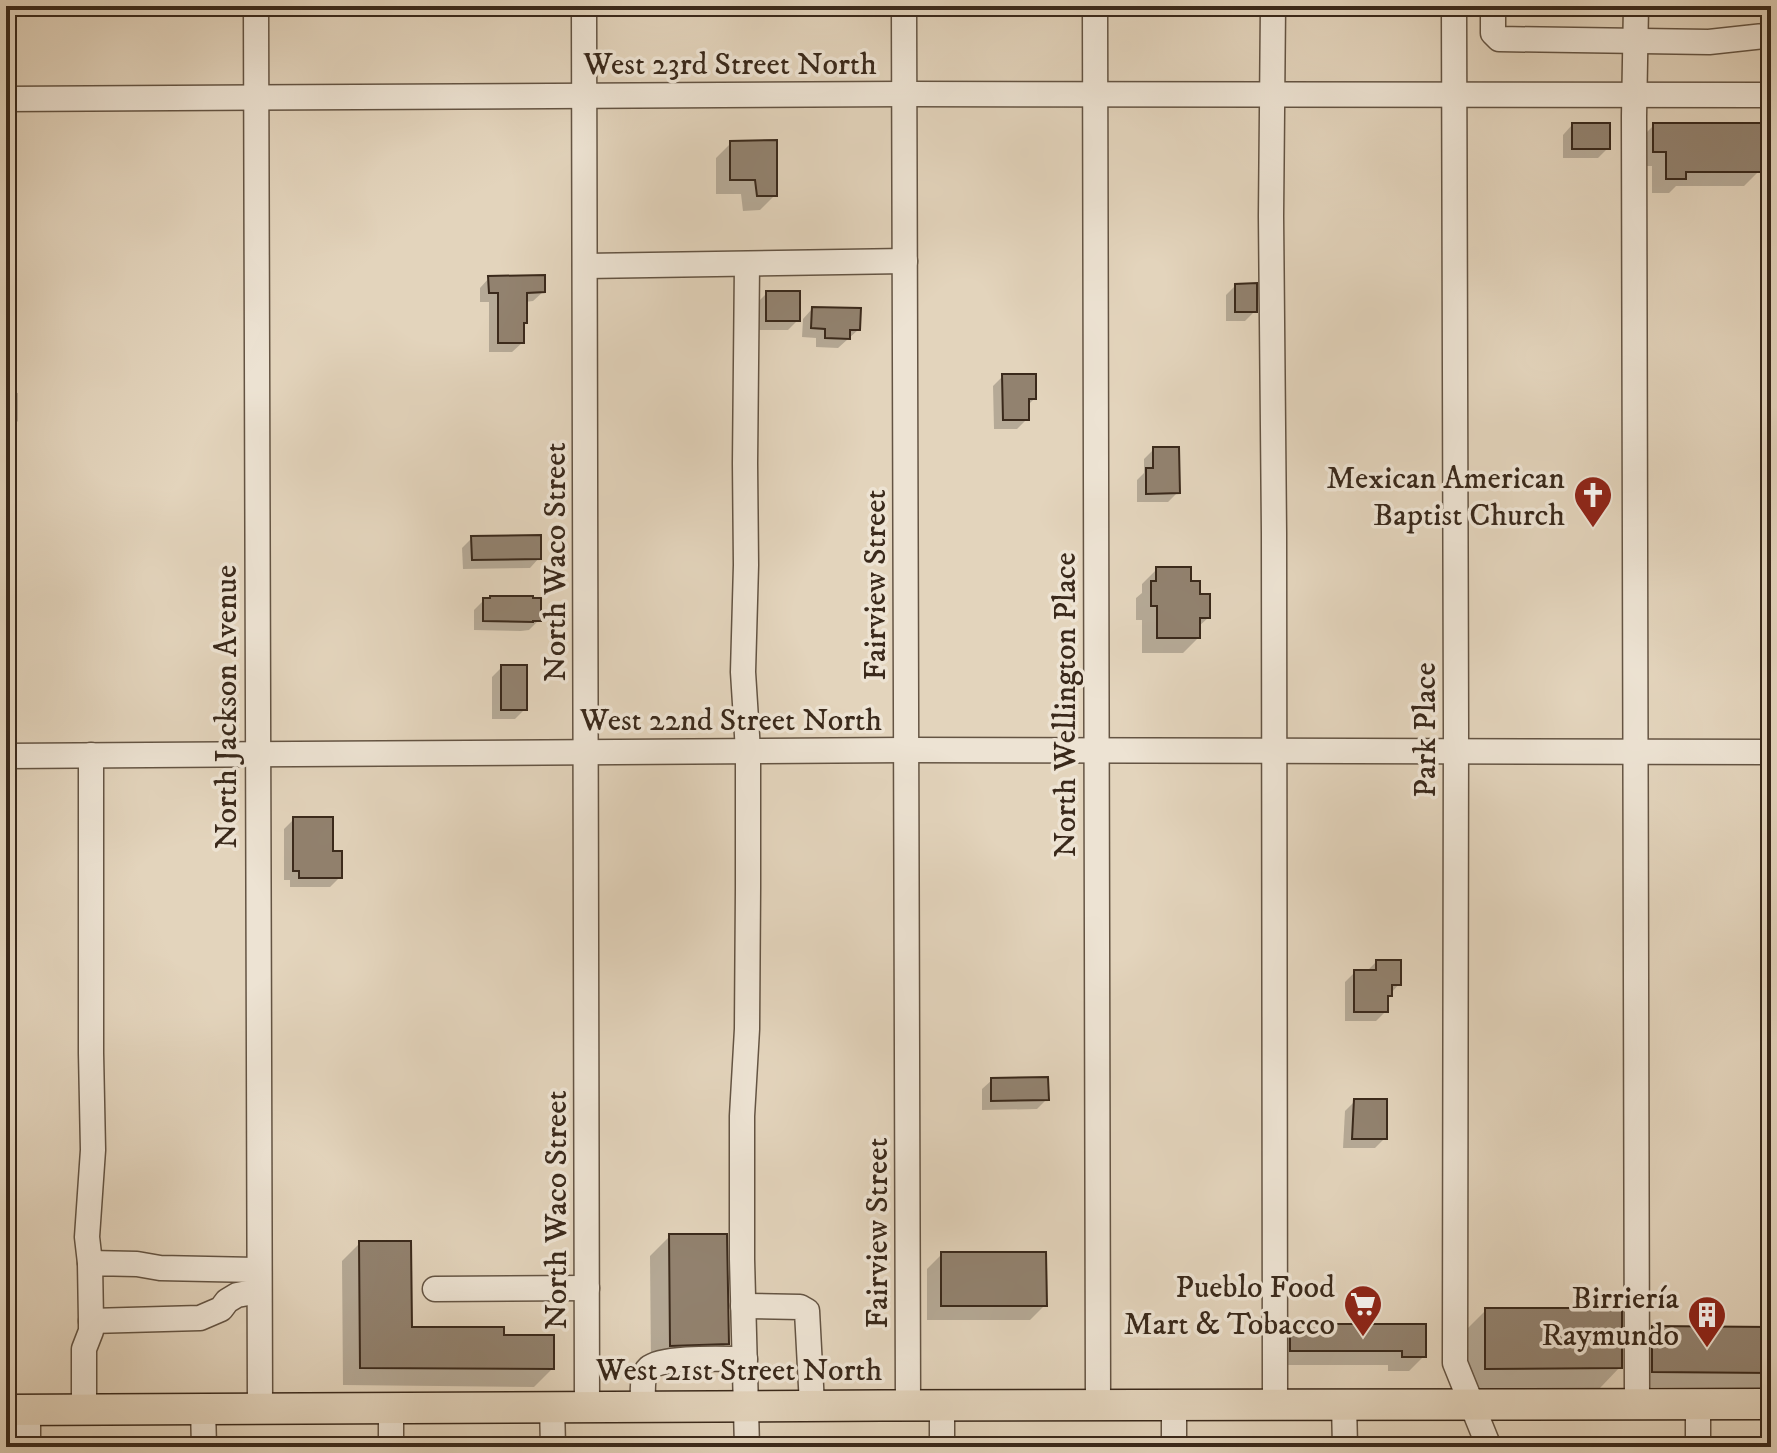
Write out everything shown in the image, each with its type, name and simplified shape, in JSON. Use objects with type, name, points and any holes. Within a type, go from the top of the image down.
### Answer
[{"type":"main road","name":"West 21st Street North","points":[[17,1410],[552,1405],[1771,1404]]},
{"type":"street","name":"North Jackson Avenue","points":[[256,6],[260,1408]]},
{"type":"street","name":"North Waco Street","points":[[584,6],[587,1405]]},
{"type":"street","name":"Fairview Street","points":[[904,6],[908,1404]]},
{"type":"street","name":"North Wellington Place","points":[[1095,6],[1098,1404]]},
{"type":"street","points":[[1273,6],[1275,1403]]},
{"type":"street","name":"Park Place","points":[[1454,6],[1455,1363],[1489,1447]]},
{"type":"street","points":[[1493,6],[1493,33],[1499,39],[1709,42],[1764,36],[1771,32]]},
{"type":"street","points":[[1636,6],[1637,1404]]},
{"type":"street","name":"West 23rd Street North","points":[[6,99],[904,94],[1771,95]]},
{"type":"street","points":[[585,266],[905,261]]},
{"type":"street","points":[[747,264],[743,672],[748,751],[747,1029],[742,1116],[747,1447]]},
{"type":"street","name":"West 22nd Street North","points":[[6,756],[906,750],[1771,752]]},
{"type":"street","points":[[84,1409],[84,1349],[91,1331],[87,1237],[93,1150],[91,755]]},
{"type":"street","points":[[90,1263],[137,1264],[259,1281]]},
{"type":"street","points":[[91,1321],[200,1318],[221,1309],[227,1301],[259,1281]]},
{"type":"street","points":[[435,1289],[587,1288]]},
{"type":"street","points":[[743,1306],[800,1307],[807,1311],[812,1405]]},
{"type":"street","points":[[643,1405],[646,1372],[650,1367],[688,1360],[745,1359]]},
{"type":"street","points":[[1344,1403],[1345,1447]]},
{"type":"street","points":[[942,1404],[942,1447]]},
{"type":"street","points":[[1174,1404],[1174,1447]]},
{"type":"street","points":[[1698,1404],[1698,1447]]},
{"type":"street","points":[[552,1405],[553,1447]]},
{"type":"street","points":[[391,1407],[391,1447]]},
{"type":"street","points":[[203,1408],[204,1447]]},
{"type":"street","points":[[17,1410],[28,1447]]},
{"type":"building","points":[[1572,123],[1610,123],[1610,149],[1572,149]]},
{"type":"building","points":[[1653,123],[1761,123],[1761,172],[1686,172],[1686,179],[1666,179],[1666,152],[1653,152]]},
{"type":"building","points":[[777,140],[777,196],[757,196],[755,180],[730,180],[730,141]]},
{"type":"building","points":[[545,275],[545,292],[527,293],[524,343],[498,343],[498,293],[489,293],[488,276]]},
{"type":"building","points":[[1257,283],[1257,312],[1235,312],[1235,284]]},
{"type":"building","points":[[766,291],[800,291],[800,321],[766,321]]},
{"type":"building","points":[[812,307],[861,308],[860,330],[850,330],[850,339],[825,338],[825,329],[811,328]]},
{"type":"building","points":[[1002,374],[1036,374],[1036,399],[1029,399],[1029,420],[1003,420]]},
{"type":"building","points":[[1153,447],[1179,447],[1180,493],[1146,494],[1146,468],[1153,468]]},
{"type":"building","points":[[541,535],[541,559],[472,560],[471,536]]},
{"type":"building","points":[[1156,567],[1191,567],[1191,581],[1200,581],[1200,594],[1210,594],[1210,618],[1200,618],[1200,638],[1157,638],[1157,606],[1151,606],[1151,581],[1156,581]]},
{"type":"building","points":[[483,598],[541,598],[541,621],[483,621]]},
{"type":"building","points":[[501,665],[527,665],[527,710],[501,710]]},
{"type":"building","points":[[293,817],[333,817],[333,851],[342,851],[342,878],[299,878],[299,871],[293,871]]},
{"type":"building","points":[[1376,960],[1401,960],[1401,985],[1392,985],[1388,1012],[1354,1012],[1354,970],[1376,970]]},
{"type":"building","points":[[1048,1077],[1049,1100],[991,1101],[991,1078]]},
{"type":"building","points":[[1354,1099],[1387,1099],[1387,1139],[1352,1139]]},
{"type":"building","points":[[669,1234],[727,1234],[729,1344],[670,1346]]},
{"type":"building","points":[[359,1241],[411,1241],[412,1327],[504,1327],[504,1335],[554,1335],[554,1369],[360,1368]]},
{"type":"building","points":[[941,1252],[1046,1252],[1047,1306],[941,1306]]},
{"type":"building","points":[[1485,1308],[1622,1308],[1622,1368],[1485,1369]]},
{"type":"building","points":[[1290,1324],[1426,1324],[1426,1357],[1402,1357],[1402,1351],[1290,1351]]},
{"type":"building","name":"Birriería Raymundo","points":[[1652,1326],[1771,1327],[1771,1373],[1652,1372]]},
{"type":"place","name":"Mexican American Baptist Church","points":[[1593,529]]},
{"type":"place","name":"Pueblo Food Mart & Tobacco","points":[[1363,1338]]},
{"type":"place","name":"Birriería Raymundo","points":[[1707,1349]]}]
